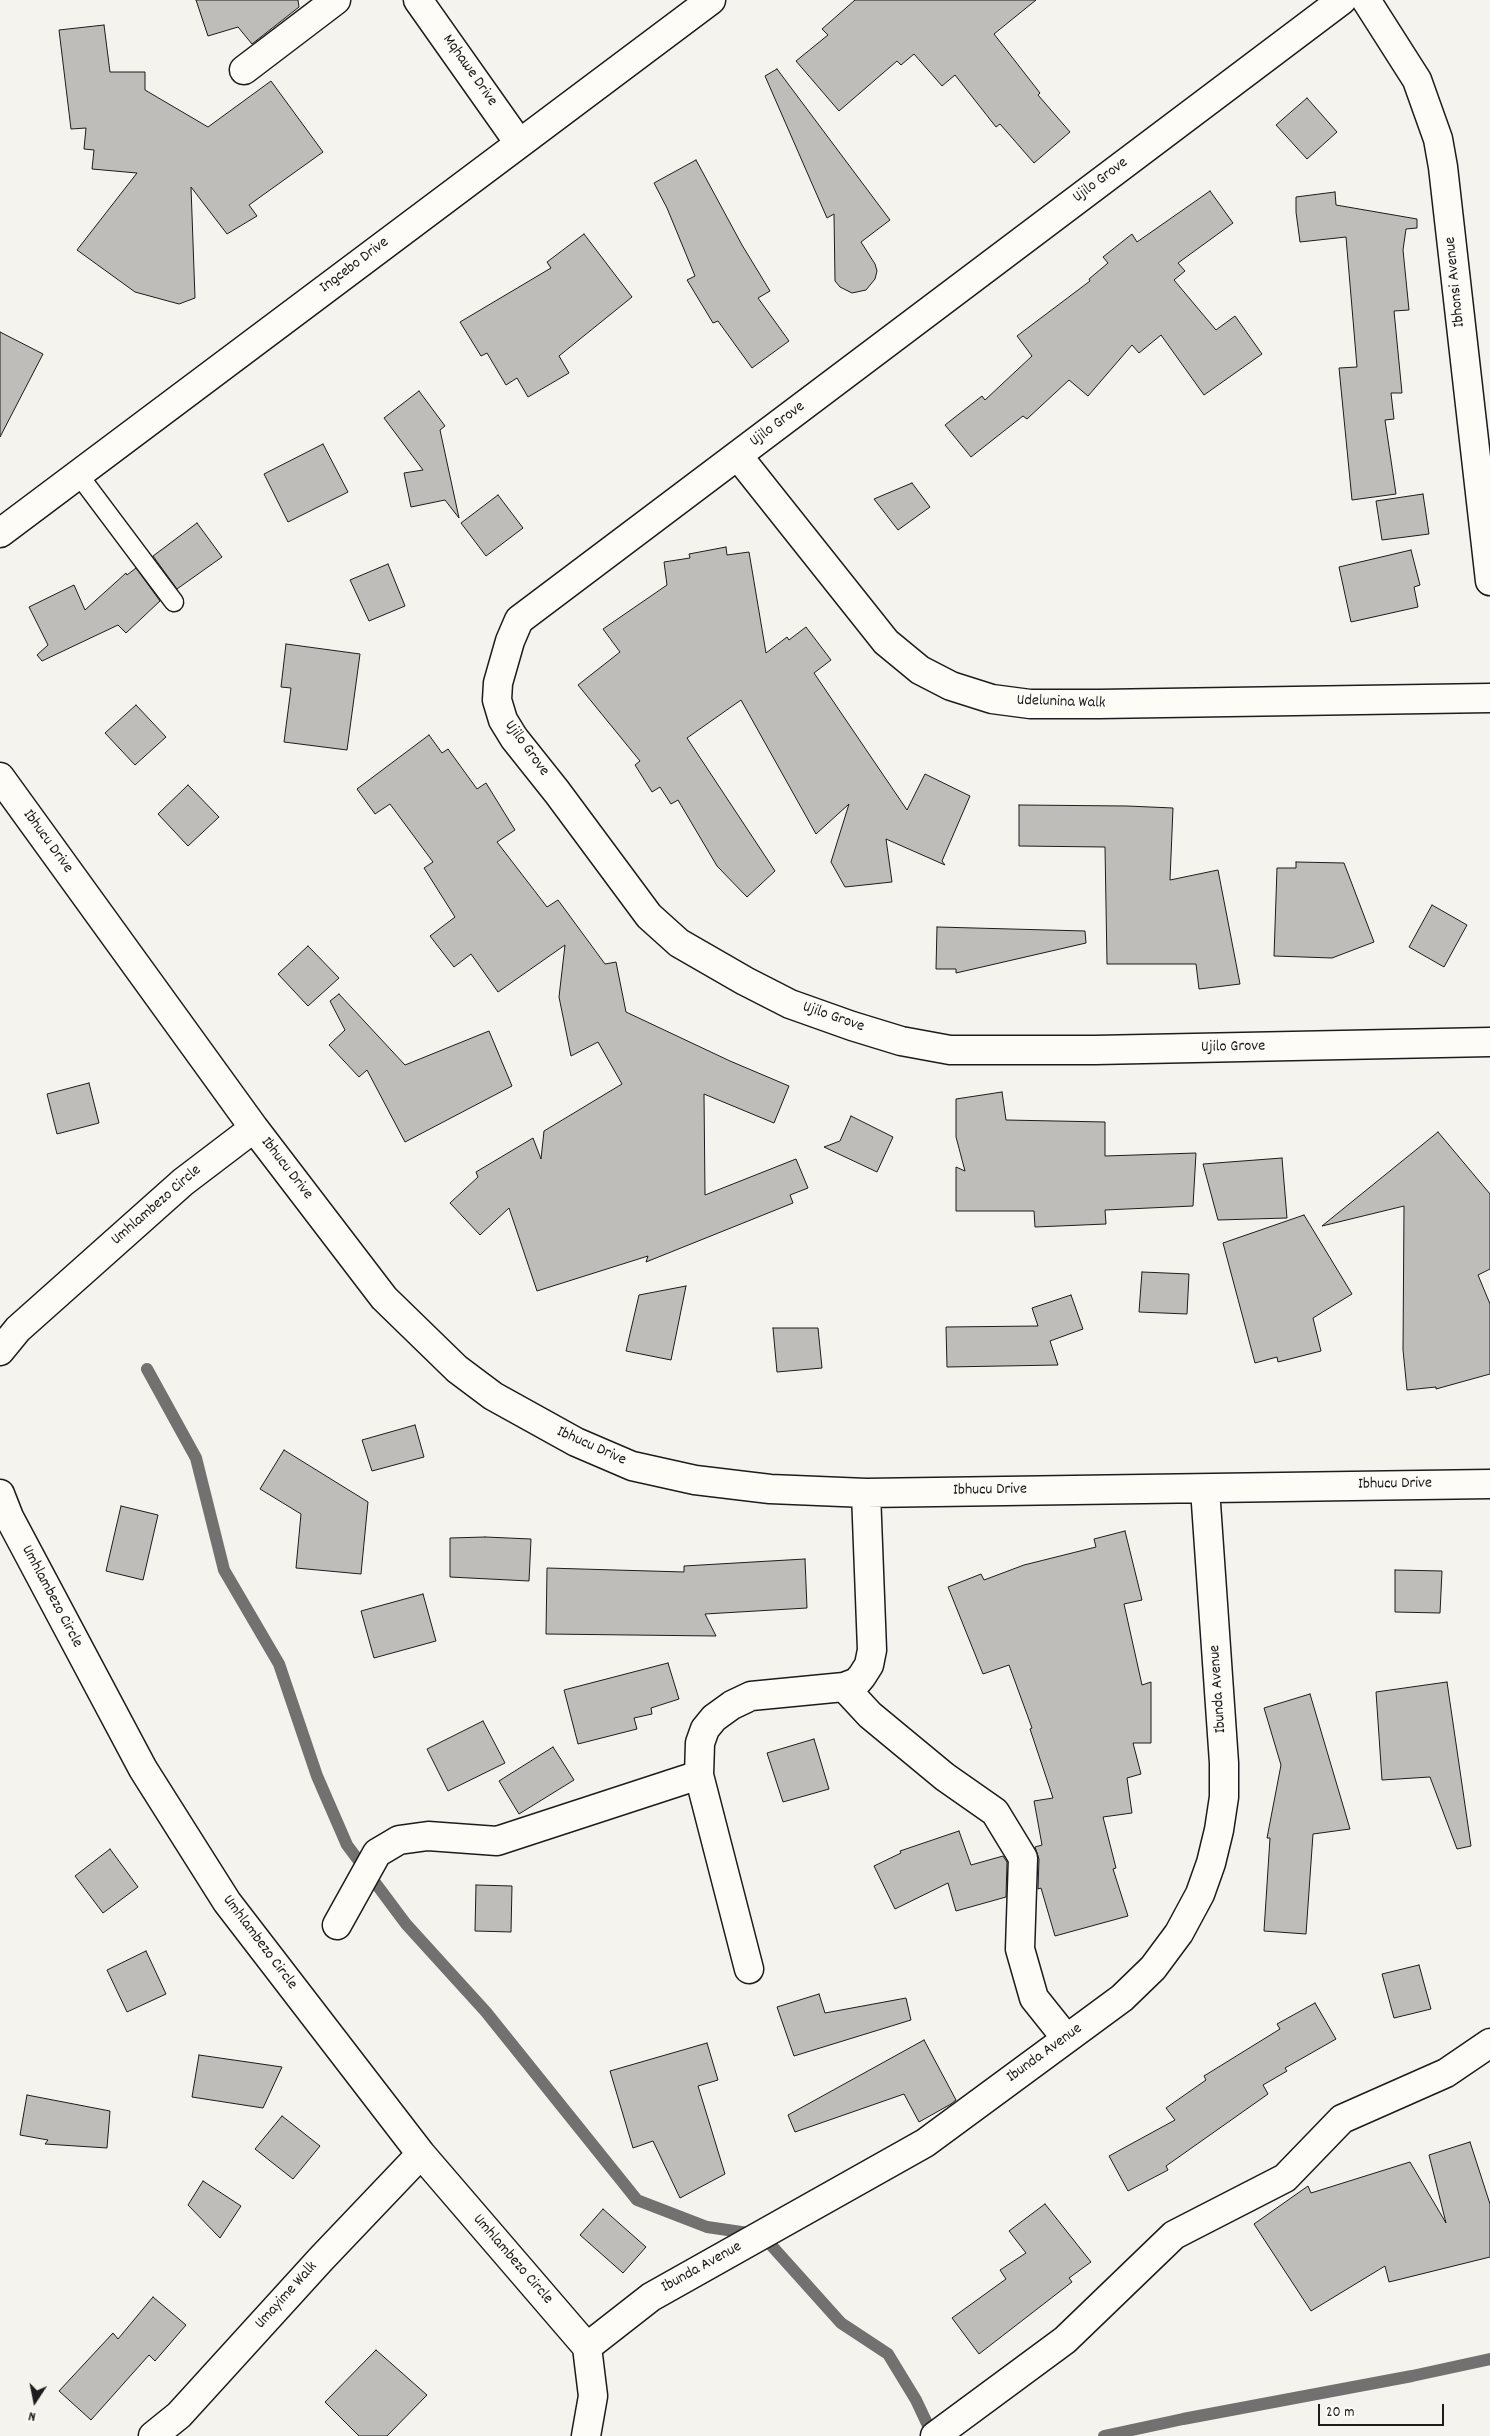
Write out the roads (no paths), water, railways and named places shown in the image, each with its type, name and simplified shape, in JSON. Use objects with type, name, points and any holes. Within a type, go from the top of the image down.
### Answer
[{"type":"street","points":[[244,70],[336,0]]},
{"type":"street","name":"Mqhawe Drive","points":[[418,0],[519,143]]},
{"type":"street","name":"Ingcebo Drive","points":[[0,533],[711,0]]},
{"type":"street","name":"Ujilo Grove","points":[[1342,0],[519,620],[510,641],[498,683],[497,700],[501,714],[514,738],[557,792],[649,916],[680,943],[745,982],[790,1004],[902,1041],[950,1050],[1105,1050],[1490,1042]]},
{"type":"street","name":"Ibhonsi Avenue","points":[[1366,0],[1417,80],[1438,139],[1443,167],[1490,581]]},
{"type":"street","name":"Udelunina Walk","points":[[738,456],[886,642],[920,670],[951,686],[992,699],[1030,704],[1490,698]]},
{"type":"street","name":"Ibhucu Drive","points":[[0,777],[254,1128],[384,1298],[457,1369],[494,1396],[530,1418],[576,1442],[632,1466],[695,1480],[770,1489],[866,1493],[1490,1484]]},
{"type":"street","name":"Umhlambezo Circle","points":[[0,1351],[18,1329],[183,1182],[254,1128]]},
{"type":"street","name":"Ibunda Avenue","points":[[587,2347],[651,2297],[925,2143],[1122,1998],[1153,1968],[1179,1933],[1200,1894],[1213,1855],[1224,1797],[1224,1763],[1205,1489]]},
{"type":"street","points":[[749,1969],[699,1776],[700,1743],[705,1729],[714,1718],[732,1704],[751,1696],[844,1687],[857,1682],[862,1676],[869,1665],[872,1650],[866,1493]]},
{"type":"street","name":"Umhlambezo Circle","points":[[0,1494],[9,1517],[143,1769],[227,1902],[421,2154],[587,2347]]},
{"type":"street","points":[[844,1687],[877,1721],[946,1777],[995,1812],[1023,1858],[1020,1949],[1034,1998],[1066,2038]]},
{"type":"street","points":[[337,1925],[377,1853],[399,1840],[428,1836],[497,1841],[699,1776]]},
{"type":"street","points":[[935,2436],[1065,2340],[1174,2235],[1285,2178],[1342,2119],[1380,2101],[1407,2092],[1446,2073],[1490,2043]]},
{"type":"street","name":"Umayime Walk","points":[[153,2436],[179,2415],[321,2259],[421,2154]]},
{"type":"street","points":[[586,2436],[593,2396],[587,2347]]},
{"type":"lane","points":[[78,474],[174,602]]},
{"type":"waterway","points":[[147,1369],[196,1458],[224,1570],[279,1664],[317,1776],[347,1845],[406,1924],[486,2012],[637,2200],[707,2227],[762,2235],[841,2323],[888,2354],[916,2400],[933,2436]]},
{"type":"waterway","points":[[1104,2436],[1490,2359]]}]
